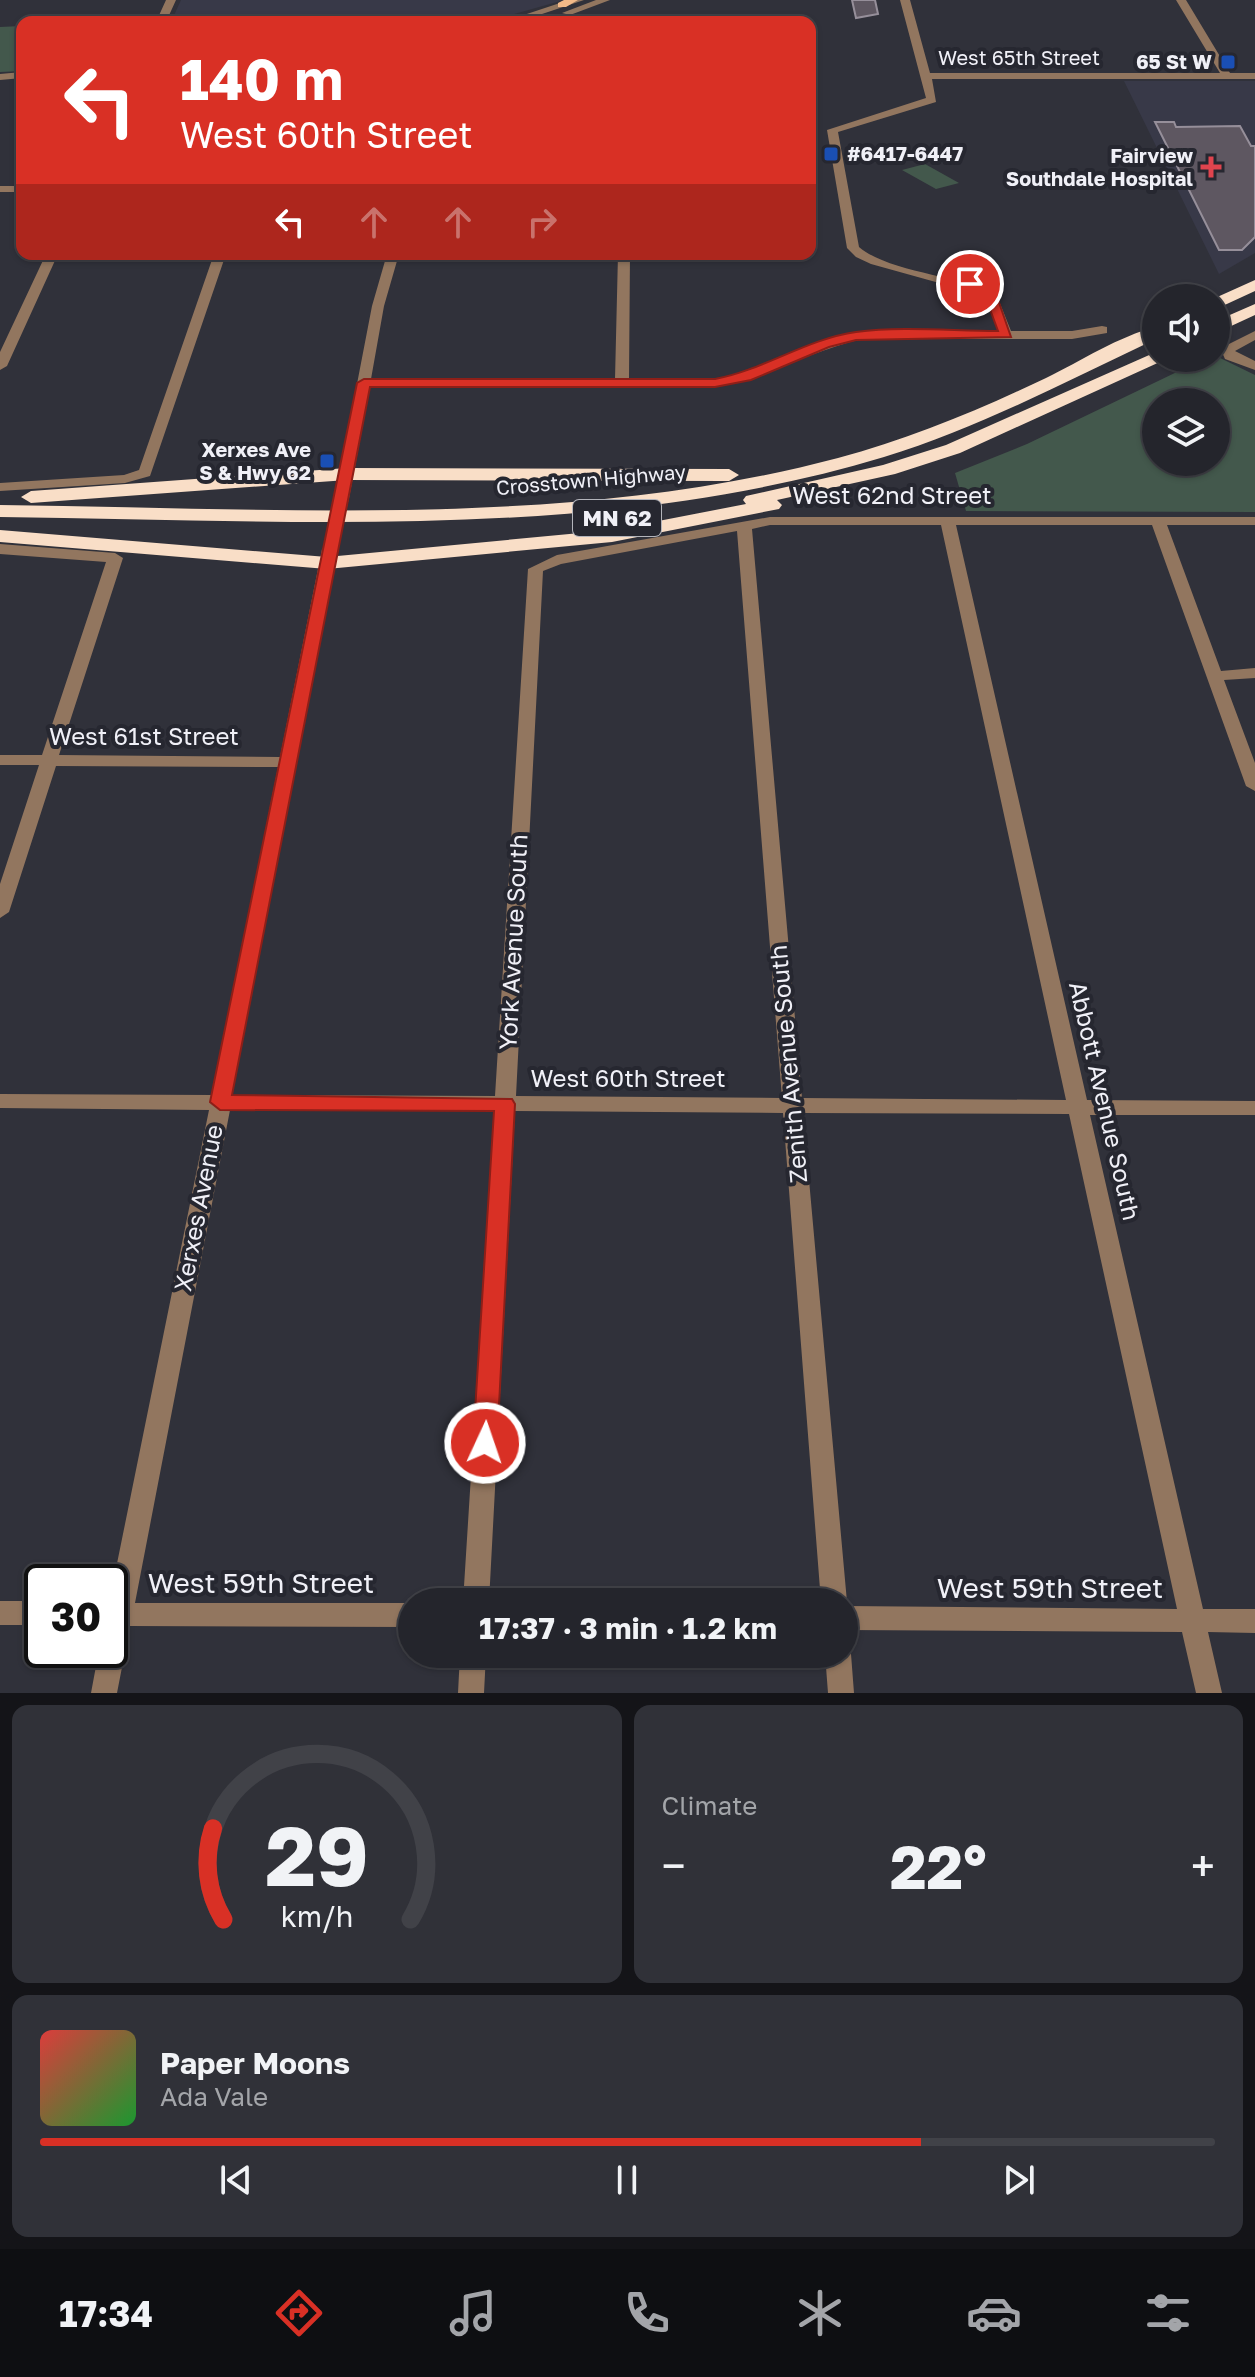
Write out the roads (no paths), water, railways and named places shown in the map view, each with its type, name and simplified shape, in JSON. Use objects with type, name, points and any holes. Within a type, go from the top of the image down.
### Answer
[{"type":"highway","points":[[1230,297],[1254,285]]},
{"type":"highway","points":[[1230,321],[1255,309]]},
{"type":"highway","name":"Crosstown Highway","points":[[0,511],[515,510],[669,497],[807,471],[893,449],[951,427],[1142,338]]},
{"type":"highway","name":"Crosstown Highway","points":[[0,523],[543,523],[708,508],[888,470],[984,437],[1142,364]]},
{"type":"highway","points":[[0,536],[328,556],[612,536],[757,509],[888,470]]},
{"type":"highway","points":[[0,499],[345,484],[715,476],[807,471]]},
{"type":"main road","points":[[557,7],[576,0]]},
{"type":"street","points":[[556,16],[605,0]]},
{"type":"street","points":[[905,0],[933,96],[928,103],[832,130],[853,248],[866,260],[970,284],[991,294],[1006,335]]},
{"type":"street","points":[[1181,0],[1227,76]]},
{"type":"street","points":[[528,16],[557,7]]},
{"type":"street","name":"West 65th Street","points":[[927,76],[1255,76]]},
{"type":"street","points":[[0,366],[49,260]]},
{"type":"street","points":[[0,487],[125,479],[145,473],[218,260]]},
{"type":"street","name":"Xerxes Avenue","points":[[125,1564],[345,484],[378,306],[391,260]]},
{"type":"street","points":[[622,383],[624,260]]},
{"type":"street","points":[[364,383],[731,381],[825,344],[862,335],[1072,335],[1102,330]]},
{"type":"street","points":[[1255,335],[1228,350],[1230,356],[1255,366]]},
{"type":"street","name":"West 62nd Street","points":[[536,569],[557,560],[744,526],[804,519],[1255,521]]},
{"type":"street","name":"Abbott Avenue South","points":[[947,520],[1209,1693]]},
{"type":"street","points":[[1158,521],[1255,786]]},
{"type":"street","name":"Zenith Avenue South","points":[[744,526],[833,1588]]},
{"type":"street","points":[[0,549],[115,558],[0,912]]},
{"type":"street","name":"York Avenue South","points":[[477,1588],[536,569]]},
{"type":"street","points":[[1215,676],[1255,673]]},
{"type":"street","name":"West 61st Street","points":[[0,760],[287,762]]},
{"type":"street","name":"West 60th Street","points":[[0,1101],[1255,1108]]},
{"type":"street","points":[[0,1613],[24,1613]]},
{"type":"street","name":"West 59th Street","points":[[128,1614],[398,1615]]},
{"type":"street","name":"West 59th Street","points":[[858,1618],[1255,1621]]},
{"type":"street","name":"Xerxes Avenue","points":[[104,1693],[107,1668]]},
{"type":"street","points":[[471,1693],[472,1668]]},
{"type":"street","points":[[839,1668],[841,1693]]},
{"type":"place","name":"65 St W","points":[[1228,62]]},
{"type":"place","name":"#6417-6447","points":[[831,154]]},
{"type":"place","name":"Fairview Southdale Hospital","points":[[1211,167]]},
{"type":"place","name":"Xerxes Ave S & Hwy 62","points":[[327,461]]}]
